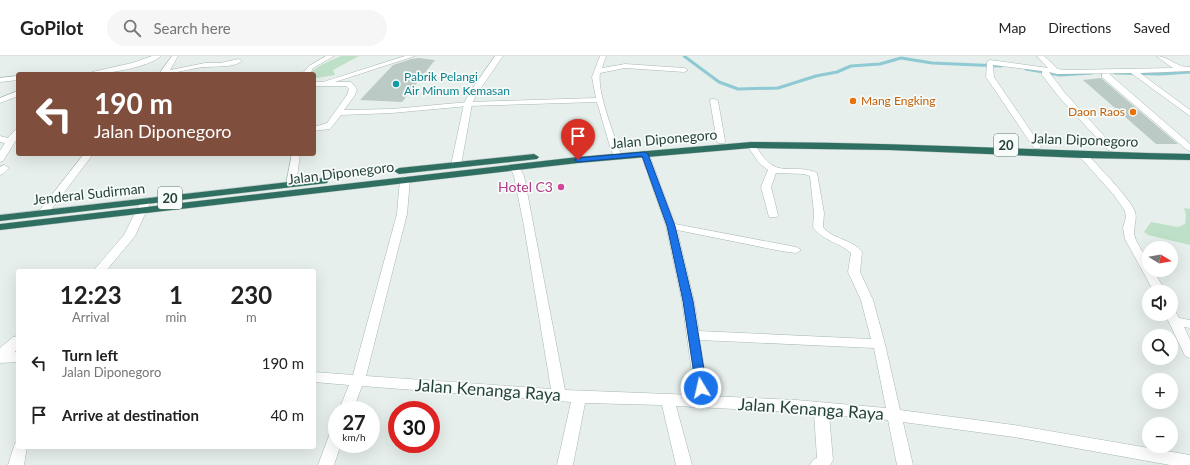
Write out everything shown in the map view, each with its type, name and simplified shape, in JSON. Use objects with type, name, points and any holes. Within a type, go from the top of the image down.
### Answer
[{"type":"highway","name":"Jalan Diponegoro","points":[[0,227],[144,206],[311,187],[515,167],[721,141],[823,138],[1006,148],[1083,155],[1186,157]]},
{"type":"highway","name":"Jalan Diponegoro","points":[[419,169],[456,166],[515,158],[617,153],[645,154],[751,146],[1006,148],[1037,146],[1173,150],[1190,149]]},
{"type":"highway","points":[[1173,150],[1186,157]]},
{"type":"highway","name":"Jenderal Sudirman","points":[[0,218],[43,213],[144,206],[290,185],[311,187],[419,169]]},
{"type":"street","points":[[104,72],[128,67],[158,56]]},
{"type":"street","points":[[165,72],[175,56]]},
{"type":"street","points":[[307,72],[311,67],[330,56]]},
{"type":"street","points":[[318,84],[412,56]]},
{"type":"street","points":[[456,166],[468,104],[472,94],[499,56]]},
{"type":"street","points":[[603,56],[597,70],[600,100],[617,153]]},
{"type":"street","points":[[1040,56],[1057,72]]},
{"type":"street","points":[[1159,56],[1186,71]]},
{"type":"street","points":[[208,65],[215,58]]},
{"type":"street","points":[[174,72],[208,65],[220,65],[239,61]]},
{"type":"street","points":[[1037,146],[990,77],[989,62],[1045,72],[1186,71]]},
{"type":"street","points":[[597,70],[625,66],[684,70]]},
{"type":"street","points":[[1045,72],[1084,120],[1111,148]]},
{"type":"street","points":[[1135,72],[1190,114]]},
{"type":"street","points":[[1105,75],[1190,149]]},
{"type":"street","points":[[0,80],[16,78]]},
{"type":"street","points":[[316,129],[329,126],[336,119],[338,113],[351,95],[353,89],[348,84],[318,84]]},
{"type":"street","points":[[0,102],[16,94]]},
{"type":"street","points":[[338,113],[392,111],[468,104],[600,100]]},
{"type":"street","points":[[714,101],[721,141]]},
{"type":"street","points":[[2,162],[6,145],[16,134]]},
{"type":"street","points":[[0,140],[10,140]]},
{"type":"street","points":[[751,146],[763,162],[773,170],[808,172],[814,175],[819,213],[818,227],[828,238],[852,247],[857,252],[854,272],[867,300],[879,344],[906,465]]},
{"type":"street","points":[[645,154],[671,226],[688,301],[703,401]]},
{"type":"street","points":[[1083,155],[1130,211],[1131,216],[1128,228],[1130,239],[1156,285]]},
{"type":"street","points":[[43,213],[87,156]]},
{"type":"street","points":[[290,185],[296,156]]},
{"type":"street","points":[[515,167],[519,176],[559,396]]},
{"type":"street","points":[[773,170],[766,188],[773,215]]},
{"type":"street","points":[[350,401],[358,380],[402,214],[405,178]]},
{"type":"street","points":[[101,269],[129,236],[144,206]]},
{"type":"street","points":[[671,226],[796,250]]},
{"type":"street","points":[[1178,319],[1190,324]]},
{"type":"street","points":[[1174,321],[1190,353]]},
{"type":"street","points":[[693,335],[879,344]]},
{"type":"street","points":[[0,357],[16,343]]},
{"type":"street","points":[[0,357],[16,357]]},
{"type":"street","name":"Jalan Kenanga Raya","points":[[316,377],[559,396],[627,397],[703,401],[821,408],[895,415],[1014,431],[1190,462]]},
{"type":"street","points":[[565,465],[579,397]]},
{"type":"street","points":[[668,400],[684,465]]},
{"type":"street","points":[[818,465],[825,460],[821,408]]},
{"type":"street","points":[[16,465],[20,449]]},
{"type":"street","points":[[326,465],[330,453]]},
{"type":"green space","points":[[341,56],[359,56],[333,70],[335,75],[316,78],[316,72],[311,72],[321,65]]},
{"type":"green space","points":[[1184,208],[1190,209],[1190,245],[1148,235],[1144,232],[1151,222],[1178,227],[1185,224],[1186,215]]},
{"type":"building","name":"Pabrik Pelangi Air Minum Kemasan","points":[[419,58],[435,60],[402,102],[360,100],[393,65]]},
{"type":"building","name":"Daon Raos","points":[[1101,78],[1178,144],[1156,144],[1083,80]]},
{"type":"waterway","points":[[684,56],[719,82],[738,89],[778,88],[816,76],[837,72],[851,66],[880,64],[901,58],[932,63],[1001,66]]},
{"type":"waterway","points":[[1026,69],[1060,75],[1092,73]]},
{"type":"waterway","points":[[1115,73],[1161,74],[1190,72]]},
{"type":"place","name":"Pabrik Pelangi Air Minum Kemasan","points":[[396,84]]},
{"type":"place","name":"Mang Engking","points":[[853,101]]},
{"type":"place","name":"Daon Raos","points":[[1133,112]]},
{"type":"place","name":"Hotel C3","points":[[561,187]]},
{"type":"route","points":[[578,160],[645,154],[671,226],[688,301],[701,388]]}]
